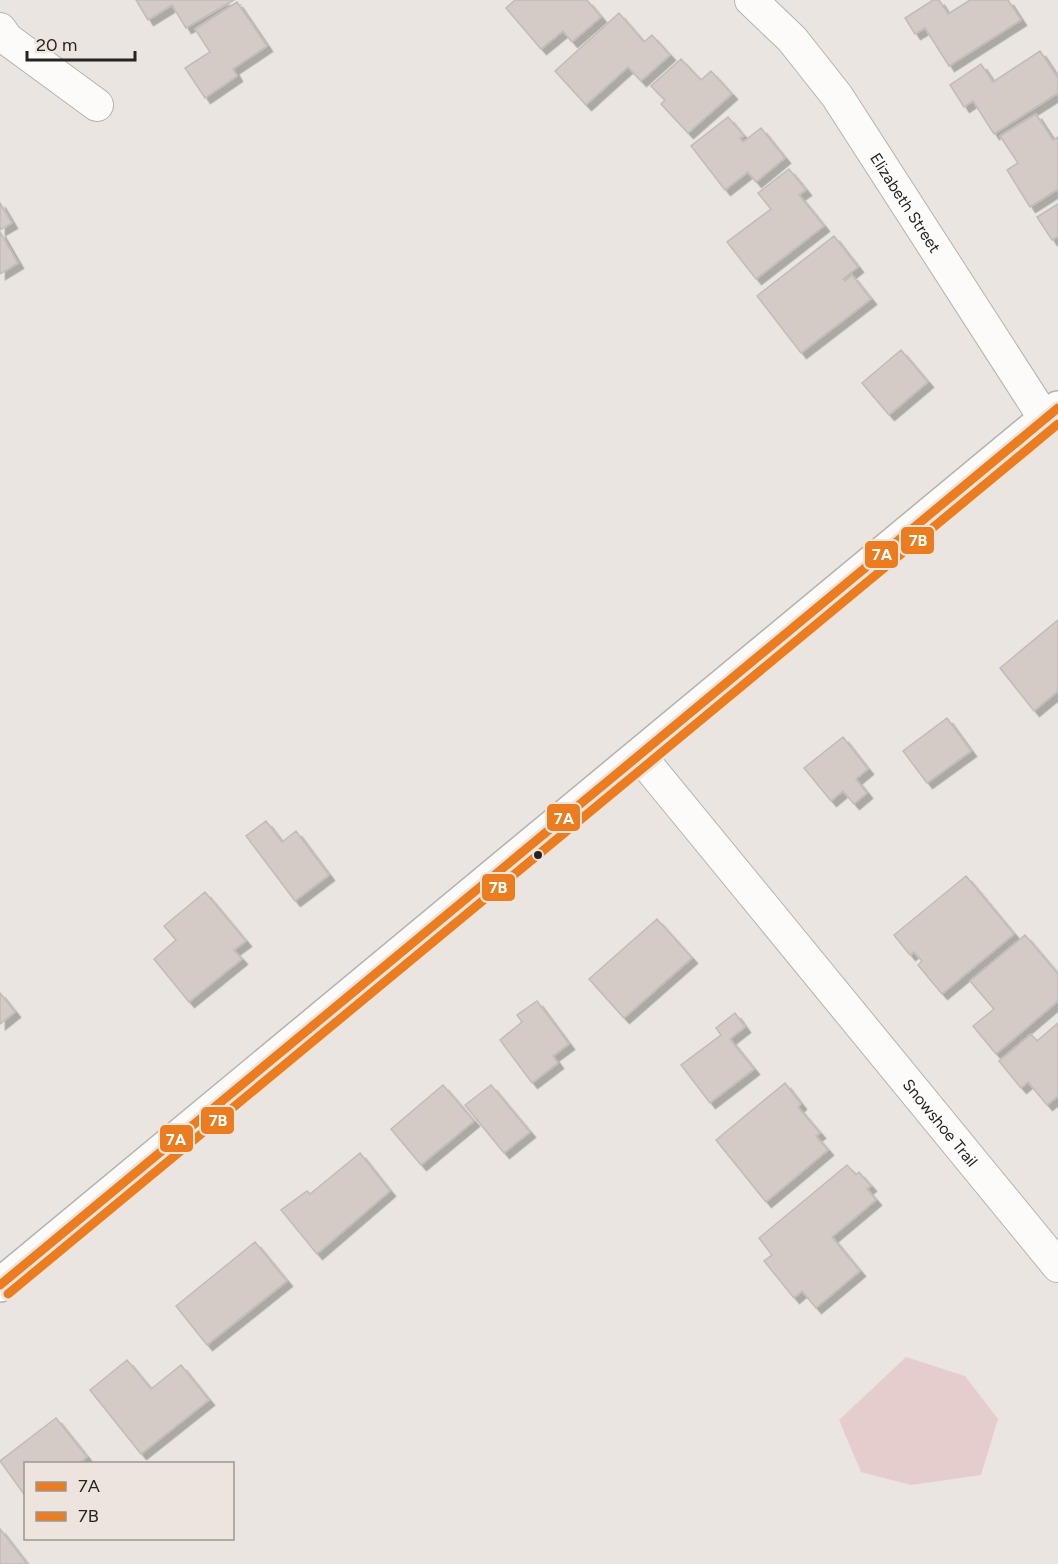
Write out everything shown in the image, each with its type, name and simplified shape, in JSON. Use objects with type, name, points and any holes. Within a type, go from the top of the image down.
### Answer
[{"type":"street","name":"Elizabeth Street","points":[[751,0],[792,39],[837,96],[1052,413]]},
{"type":"street","points":[[0,29],[7,39],[97,105]]},
{"type":"street","points":[[0,1285],[1052,413]]},
{"type":"street","name":"Snowshoe Trail","points":[[640,756],[1058,1266]]},
{"type":"shaded area","points":[[906,1357],[965,1376],[998,1419],[981,1475],[911,1485],[861,1472],[839,1420]]},
{"type":"building","points":[[136,0],[234,0],[186,28],[172,5],[148,20]]},
{"type":"building","points":[[515,0],[587,0],[601,17],[572,42],[563,31],[541,49],[506,8]]},
{"type":"building","points":[[933,0],[939,0],[948,14],[970,0],[1008,0],[1021,20],[949,66],[925,28],[915,34],[905,18]]},
{"type":"building","points":[[237,2],[267,46],[233,69],[237,76],[205,98],[185,68],[210,52],[195,29]]},
{"type":"building","points":[[619,13],[644,42],[652,35],[670,55],[641,81],[628,67],[586,105],[555,71]]},
{"type":"building","points":[[1040,51],[1058,78],[1058,93],[994,134],[973,101],[964,107],[950,85],[981,64],[993,82]]},
{"type":"building","points":[[681,59],[701,80],[711,71],[732,94],[688,133],[661,104],[665,100],[651,86]]},
{"type":"building","points":[[1036,114],[1053,140],[1058,137],[1058,189],[1030,207],[1007,170],[1018,163],[1000,136]]},
{"type":"building","points":[[728,117],[744,136],[740,138],[743,142],[761,128],[785,158],[756,182],[748,172],[725,190],[691,146]]},
{"type":"building","points":[[789,169],[806,190],[799,195],[824,226],[756,279],[727,242],[771,209],[758,193]]},
{"type":"building","points":[[0,203],[12,223],[0,230]]},
{"type":"building","points":[[1058,204],[1058,236],[1052,240],[1037,217]]},
{"type":"building","points":[[0,232],[18,263],[0,274]]},
{"type":"building","points":[[834,236],[858,267],[843,279],[845,281],[852,275],[871,299],[801,353],[757,296]]},
{"type":"building","points":[[901,350],[928,382],[889,415],[862,383]]},
{"type":"building","points":[[1058,620],[1058,691],[1034,711],[1000,668]]},
{"type":"building","points":[[947,718],[971,751],[927,783],[903,751]]},
{"type":"building","points":[[843,737],[868,769],[856,779],[867,793],[854,804],[843,791],[831,801],[804,768]]},
{"type":"building","points":[[266,821],[282,842],[296,831],[329,875],[295,901],[246,836]]},
{"type":"building","points":[[966,876],[1014,934],[942,994],[918,965],[922,961],[914,952],[910,955],[894,935]]},
{"type":"building","points":[[205,892],[246,941],[234,950],[242,959],[189,1002],[154,959],[176,940],[164,926]]},
{"type":"building","points":[[657,919],[692,958],[624,1018],[589,979]]},
{"type":"building","points":[[1025,935],[1058,974],[1058,1001],[996,1054],[973,1026],[994,1009],[970,981]]},
{"type":"building","points":[[0,993],[15,1012],[0,1024]]},
{"type":"building","points":[[537,1001],[569,1044],[553,1056],[558,1063],[532,1083],[500,1040],[522,1022],[517,1015]]},
{"type":"building","points":[[735,1013],[745,1027],[730,1039],[754,1069],[710,1103],[681,1065],[721,1035],[716,1028]]},
{"type":"building","points":[[1058,1023],[1058,1096],[1047,1105],[1028,1082],[1021,1088],[999,1061],[1031,1034],[1037,1041]]},
{"type":"building","points":[[785,1083],[801,1104],[798,1107],[820,1133],[816,1136],[828,1150],[766,1202],[716,1140]]},
{"type":"building","points":[[443,1085],[474,1121],[421,1165],[391,1129]]},
{"type":"building","points":[[491,1085],[530,1132],[504,1153],[465,1105]]},
{"type":"building","points":[[360,1153],[390,1191],[317,1254],[281,1210],[307,1191],[310,1194]]},
{"type":"building","points":[[847,1165],[856,1175],[859,1172],[871,1186],[867,1189],[876,1200],[832,1237],[860,1271],[816,1308],[802,1291],[794,1298],[764,1261],[772,1255],[759,1238]]},
{"type":"building","points":[[255,1242],[287,1281],[207,1345],[176,1306]]},
{"type":"building","points":[[127,1360],[151,1389],[181,1365],[209,1400],[141,1454],[90,1390]]},
{"type":"building","points":[[56,1418],[87,1457],[81,1462],[24,1462],[24,1494],[0,1461]]},
{"type":"building","points":[[0,1529],[27,1564],[0,1564]]},
{"type":"transit line","name":"7A","points":[[0,1285],[1058,408]]},
{"type":"transit line","name":"7B","points":[[8,1294],[1058,424]]}]
